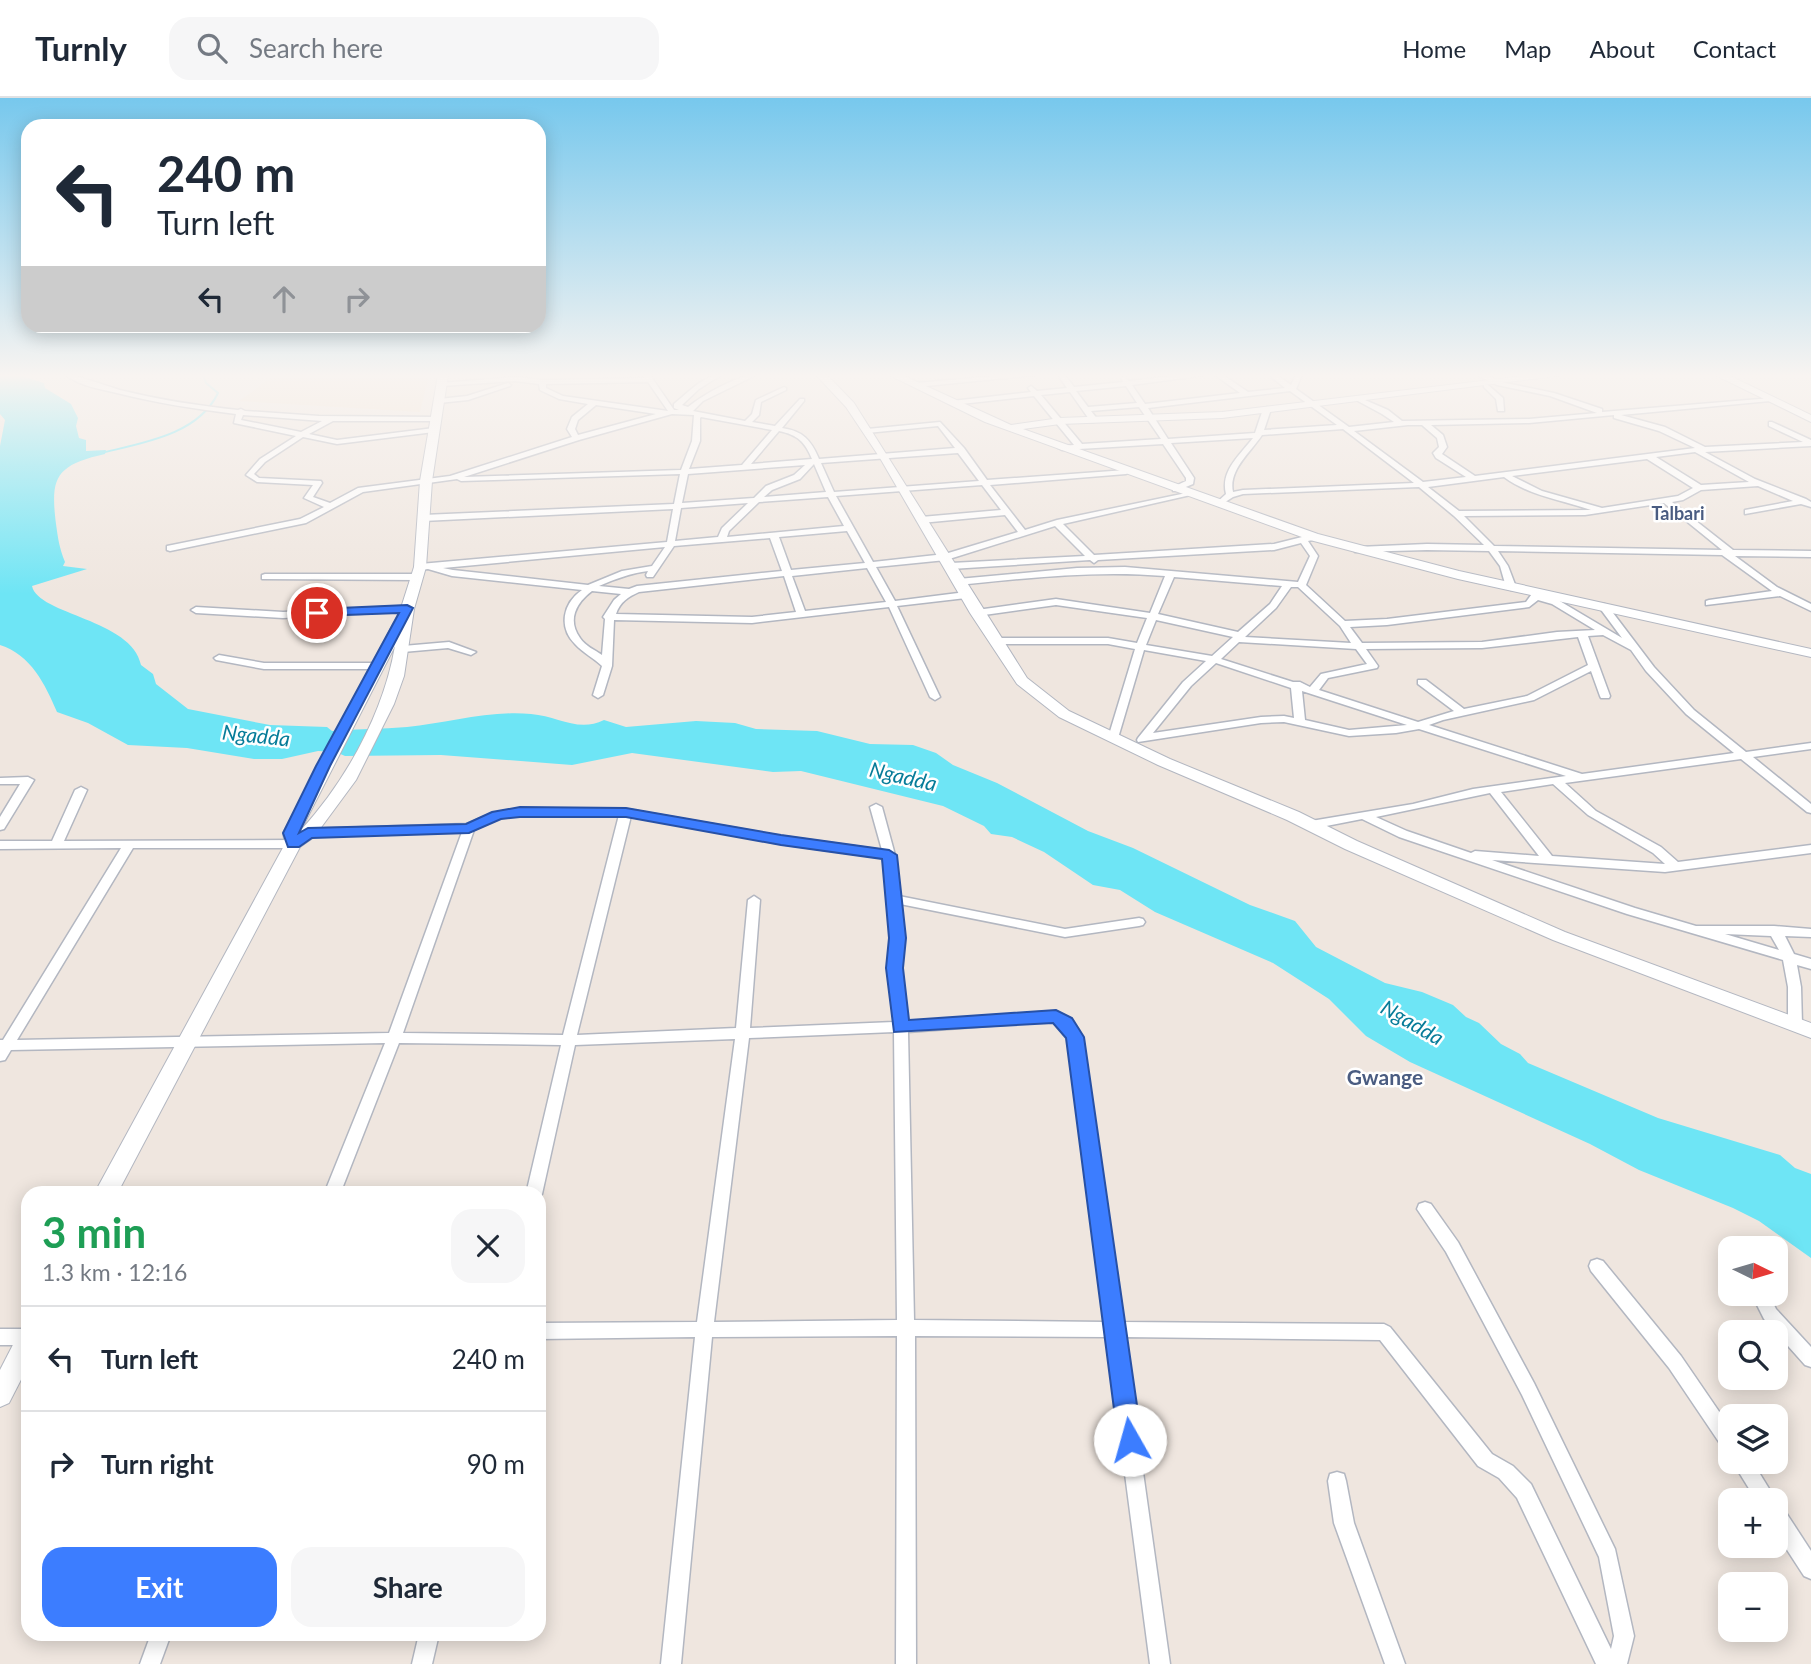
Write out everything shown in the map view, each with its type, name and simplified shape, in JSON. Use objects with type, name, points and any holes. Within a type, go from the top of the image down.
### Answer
[{"type":"main road","points":[[301,839],[291,833],[323,766],[407,608],[421,570],[426,481],[431,448]]},
{"type":"main road","points":[[878,448],[949,562],[977,613],[1022,681],[1064,714],[1113,738],[1139,742],[1311,825],[1559,936],[1811,1031]]},
{"type":"main road","points":[[1062,448],[1309,539],[1536,594],[1811,653]]},
{"type":"main road","points":[[110,1186],[186,1041],[301,839],[357,764],[387,704],[403,649],[407,608]]},
{"type":"main road","points":[[0,1395],[21,1353]]},
{"type":"street","points":[[283,448],[266,457],[252,469],[250,475],[257,480],[318,483],[308,498],[332,507]]},
{"type":"street","points":[[451,478],[544,448]]},
{"type":"street","points":[[643,587],[667,555],[675,507],[693,448]]},
{"type":"street","points":[[744,467],[762,448]]},
{"type":"street","points":[[807,448],[892,604],[935,697]]},
{"type":"street","points":[[1169,448],[1190,478],[1189,482],[1176,489]]},
{"type":"street","points":[[1230,495],[1228,484],[1235,466],[1248,448]]},
{"type":"street","points":[[1373,448],[1457,514],[1492,549],[1504,566],[1511,587]]},
{"type":"street","points":[[1442,448],[1437,453],[1439,456],[1473,478]]},
{"type":"street","points":[[1697,448],[1759,484],[1808,502]]},
{"type":"street","points":[[1219,504],[1230,495],[1421,485],[1648,456],[1736,448]]},
{"type":"street","points":[[170,548],[303,521],[361,490],[426,481],[451,478],[506,479],[684,472],[961,450],[1023,533]]},
{"type":"street","points":[[1648,456],[1699,488]]},
{"type":"street","points":[[722,539],[725,530],[758,502],[769,488],[797,477],[814,463]]},
{"type":"street","points":[[423,518],[758,502],[1126,472]]},
{"type":"street","points":[[1504,474],[1539,495],[1570,500],[1603,511]]},
{"type":"street","points":[[1457,514],[1603,511],[1680,498],[1699,488],[1759,484]]},
{"type":"street","points":[[949,562],[1023,533],[1058,523],[1191,494]]},
{"type":"street","points":[[1666,501],[1780,593],[1811,608]]},
{"type":"street","points":[[1748,512],[1808,502]]},
{"type":"street","points":[[921,520],[1007,512]]},
{"type":"street","points":[[1058,523],[1093,556],[1099,570]]},
{"type":"street","points":[[265,577],[421,570],[671,543],[849,528]]},
{"type":"street","points":[[774,536],[801,613]]},
{"type":"street","points":[[421,570],[628,592],[643,587],[871,565],[1274,547],[1309,539],[1314,556],[1301,585]]},
{"type":"street","points":[[1358,550],[1492,549],[1811,554]]},
{"type":"street","points":[[607,666],[575,638],[568,616],[572,605],[588,588],[629,572],[655,568]]},
{"type":"street","points":[[608,617],[740,620],[892,604],[962,588],[1099,570],[1289,583],[1301,585],[1343,624],[1371,662],[1370,668],[1325,676],[1313,690]]},
{"type":"street","points":[[1113,738],[1140,647],[1171,573]]},
{"type":"street","points":[[1139,742],[1182,690],[1284,594],[1289,583]]},
{"type":"street","points":[[598,695],[607,666],[608,617],[628,592]]},
{"type":"street","points":[[1709,603],[1780,593]]},
{"type":"street","points":[[1343,624],[1387,622],[1529,604],[1536,594],[1607,632],[1638,653]]},
{"type":"street","points":[[977,613],[1056,602],[1153,617],[1239,637],[1360,646],[1500,645],[1607,632]]},
{"type":"street","points":[[1604,607],[1638,653],[1690,712],[1811,810]]},
{"type":"street","points":[[196,610],[283,615],[407,608]]},
{"type":"street","points":[[1582,634],[1605,696]]},
{"type":"street","points":[[995,641],[1077,639],[1215,660],[1420,723],[1578,776]]},
{"type":"street","points":[[403,649],[449,645],[471,652]]},
{"type":"street","points":[[219,658],[264,666],[377,666]]},
{"type":"street","points":[[1139,742],[1261,720],[1300,723],[1349,733],[1396,730],[1462,712],[1530,698],[1594,666]]},
{"type":"street","points":[[1422,682],[1462,712]]},
{"type":"street","points":[[1296,684],[1300,723]]},
{"type":"street","points":[[1311,825],[1493,789],[1811,746]]},
{"type":"street","points":[[0,781],[28,780],[0,826]]},
{"type":"street","points":[[1555,780],[1592,813],[1657,850],[1676,867]]},
{"type":"street","points":[[1493,789],[1548,859]]},
{"type":"street","points":[[56,845],[81,790]]},
{"type":"street","points":[[876,807],[889,855],[901,1027],[906,1328],[906,1664]]},
{"type":"street","points":[[0,845],[129,845],[301,839],[469,828],[497,815],[520,812],[626,812],[781,840],[889,855]]},
{"type":"street","points":[[536,1186],[626,812]]},
{"type":"street","points":[[1364,816],[1461,854],[1689,929],[1811,964]]},
{"type":"street","points":[[335,1186],[394,1038],[469,828]]},
{"type":"street","points":[[2,1049],[129,845]]},
{"type":"street","points":[[1461,854],[1610,866],[1676,867],[1811,849]]},
{"type":"street","points":[[893,899],[1065,933],[1139,922]]},
{"type":"street","points":[[671,1664],[704,1330],[743,1033],[754,900]]},
{"type":"street","points":[[1689,929],[1811,933]]},
{"type":"street","points":[[1774,930],[1791,959],[1796,985],[1795,1024]]},
{"type":"street","points":[[2,1049],[186,1041],[394,1038],[569,1040],[901,1027],[1056,1016],[1065,1022],[1075,1037],[1160,1664]]},
{"type":"street","points":[[1426,1209],[1452,1247],[1528,1389],[1608,1556],[1624,1636],[1617,1664]]},
{"type":"street","points":[[1597,1266],[1675,1362],[1718,1426]]},
{"type":"street","points":[[1766,1306],[1811,1359]]},
{"type":"street","points":[[546,1331],[906,1328],[1384,1332],[1485,1461],[1506,1472],[1524,1492],[1607,1664]]},
{"type":"street","points":[[0,1337],[21,1338]]},
{"type":"street","points":[[1337,1481],[1344,1523],[1395,1664]]},
{"type":"street","points":[[1788,1534],[1811,1569]]},
{"type":"street","points":[[150,1664],[159,1641]]},
{"type":"street","points":[[422,1664],[427,1641]]},
{"type":"water","name":"Ngadda","points":[[0,448],[106,450],[105,454],[66,469],[60,475],[54,495],[57,534],[65,562],[63,566],[87,569],[32,586],[38,596],[50,604],[121,637],[134,650],[141,665],[153,674],[156,684],[188,709],[270,725],[327,727],[332,731],[407,727],[516,713],[541,715],[585,725],[604,720],[626,727],[696,721],[735,723],[756,729],[817,731],[870,744],[913,745],[936,753],[953,765],[997,783],[1088,831],[1133,848],[1250,905],[1295,921],[1316,947],[1385,983],[1422,992],[1453,1005],[1466,1017],[1479,1023],[1501,1044],[1520,1054],[1528,1063],[1658,1118],[1780,1155],[1795,1168],[1811,1174],[1811,1258],[1788,1242],[1788,1236],[1780,1236],[1759,1221],[1733,1208],[1639,1170],[1590,1144],[1410,1062],[1366,1036],[1329,999],[1273,963],[1155,912],[1120,890],[1093,885],[1044,852],[1012,837],[991,834],[984,826],[943,806],[801,771],[773,772],[632,753],[572,765],[441,755],[345,756],[336,752],[318,751],[282,759],[254,759],[187,748],[128,745],[88,723],[57,712],[36,672],[11,650],[0,645]]},
{"type":"waterway","points":[[101,453],[121,448]]},
{"type":"district","name":"Talbari","points":[[1678,514]]},
{"type":"district","name":"Gwange","points":[[1385,1078]]},
{"type":"route","points":[[317,613],[407,608],[323,766],[291,833],[293,844],[308,833],[469,828],[497,815],[520,812],[626,812],[781,840],[889,855],[897,938],[895,968],[901,1027],[1056,1016],[1065,1022],[1075,1037],[1130,1440]]}]
